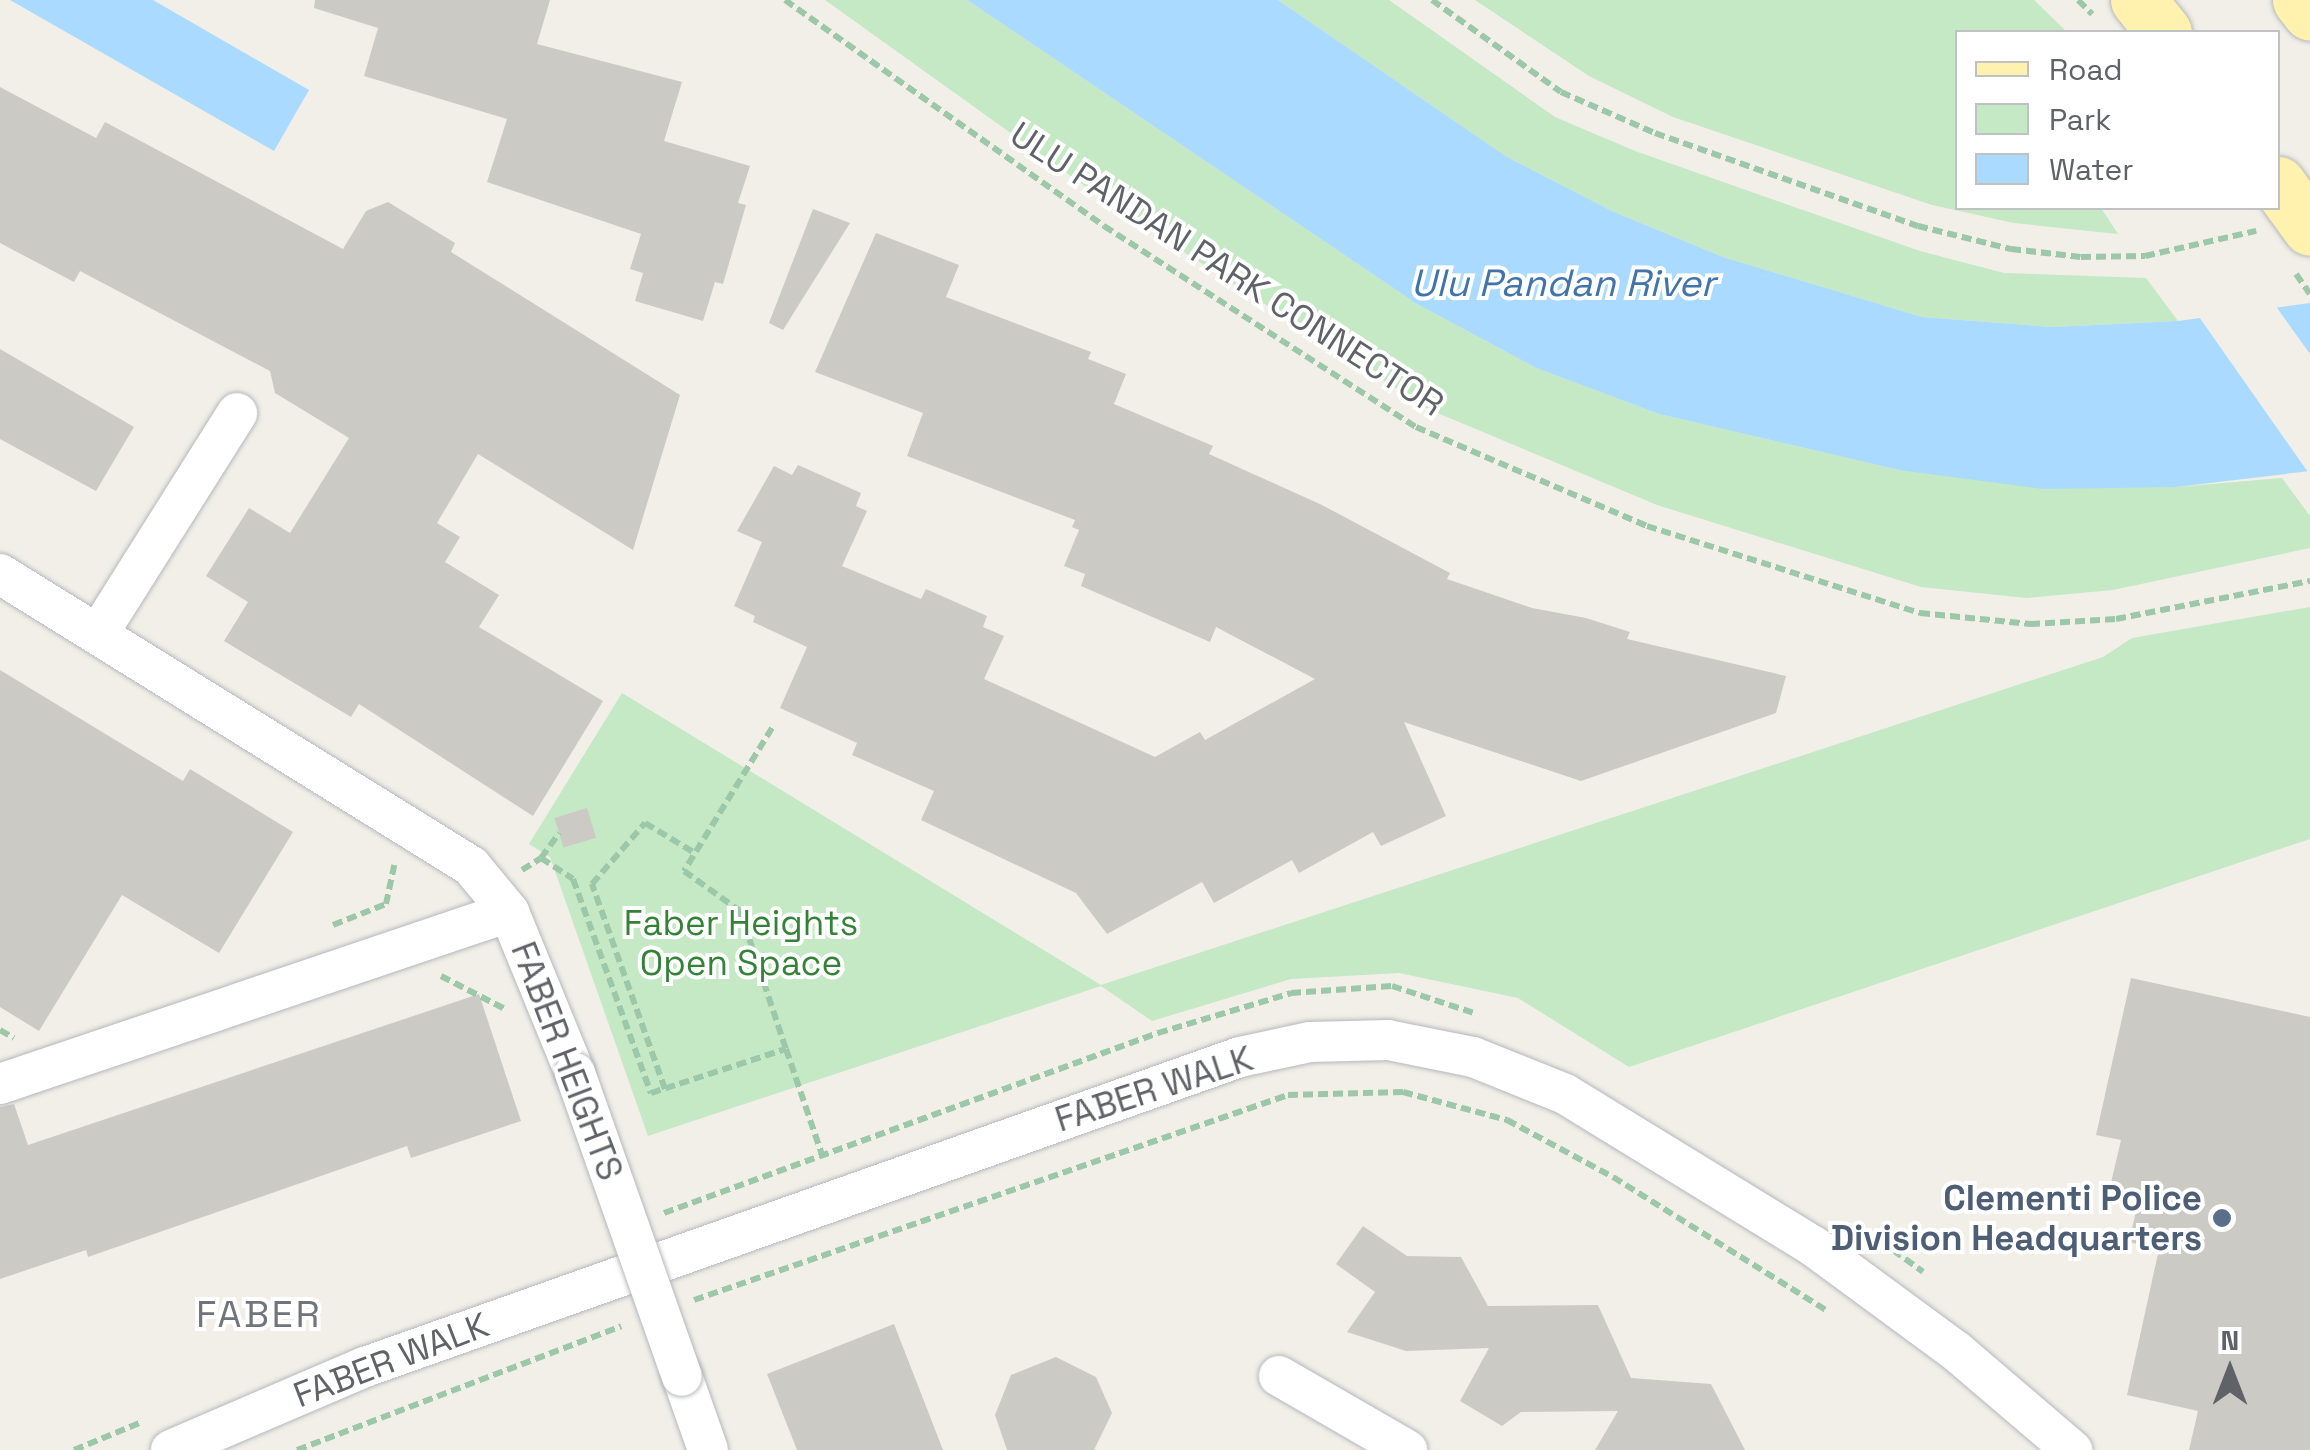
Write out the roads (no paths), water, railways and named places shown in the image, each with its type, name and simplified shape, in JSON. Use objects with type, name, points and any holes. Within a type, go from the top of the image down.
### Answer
[{"type":"main road","points":[[2138,0],[2162,30]]},
{"type":"street","points":[[98,634],[237,413]]},
{"type":"street","name":"FABER HEIGHTS","points":[[0,574],[417,829],[471,866],[500,900],[574,1073],[708,1450]]},
{"type":"street","points":[[0,1084],[500,900]]},
{"type":"street","name":"FABER WALK","points":[[159,1435],[365,1367],[1240,1057],[1310,1042],[1388,1040],[1473,1057],[1565,1094],[1813,1246],[1956,1350],[2072,1450]]},
{"type":"street","points":[[1279,1376],[1407,1450]]},
{"type":"water","points":[[10,0],[153,0],[309,90],[274,151]]},
{"type":"water","name":"Ulu Pandan River","points":[[967,0],[1278,0],[1507,157],[1612,211],[1723,257],[1922,317],[2053,327],[2178,321],[2310,303],[2310,471],[2176,487],[2043,489],[1899,470],[1659,414],[1536,368],[1417,304]]},
{"type":"place","name":"Clementi Police Division Headquarters","points":[[2222,1218]]},
{"type":"district","name":"FABER","points":[[259,1315]]},
{"type":"park label","name":"Faber Heights Open Space","points":[[741,943]]}]
